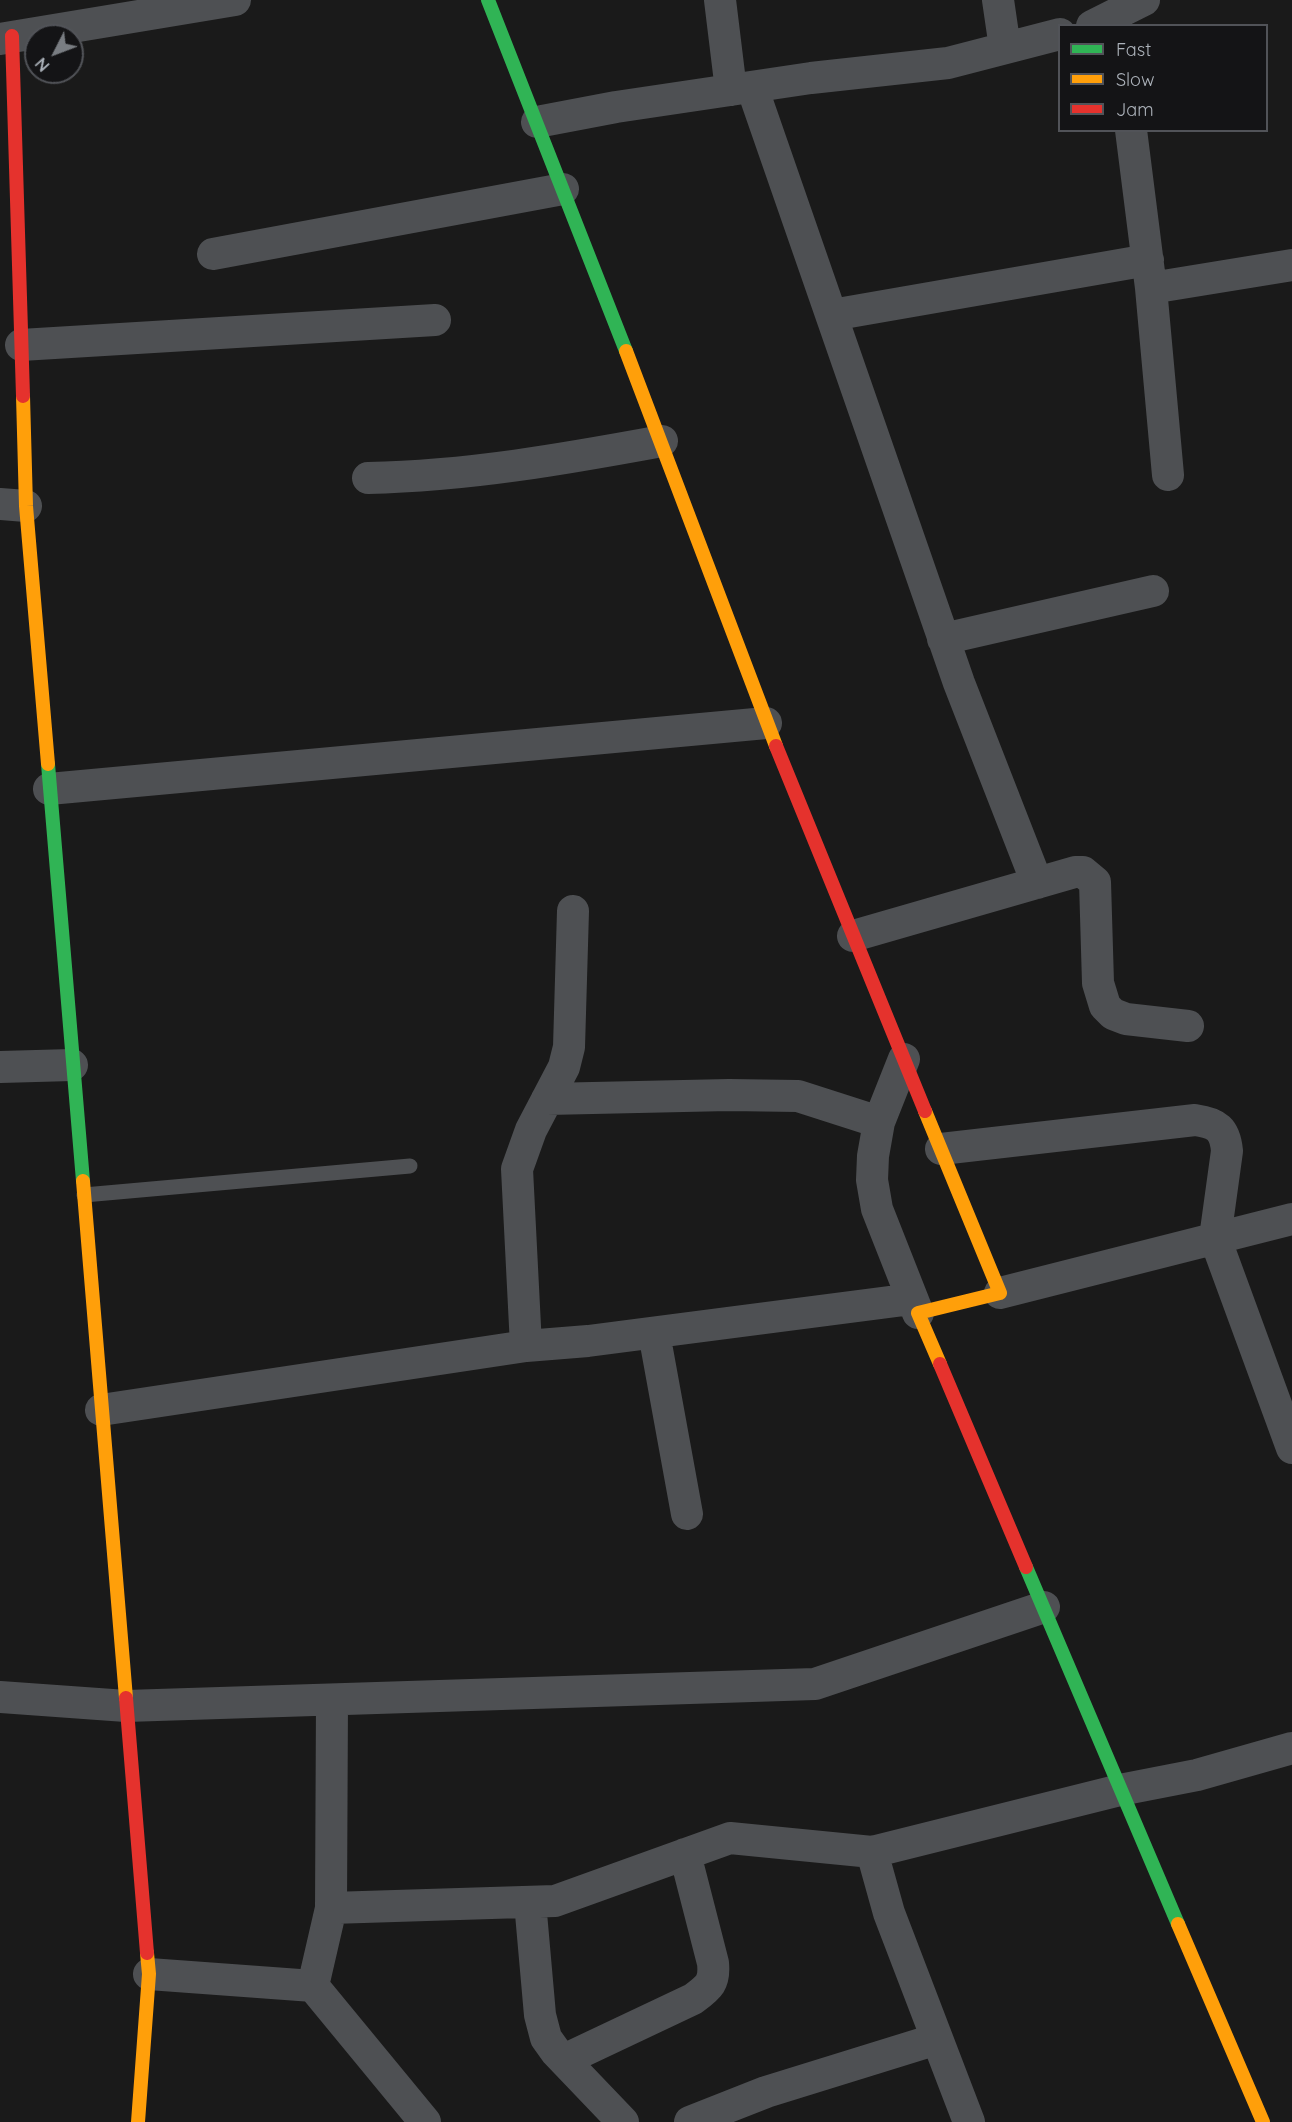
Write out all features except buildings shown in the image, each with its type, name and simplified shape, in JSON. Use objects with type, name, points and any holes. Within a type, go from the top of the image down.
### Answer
[{"type":"street","points":[[138,2122],[149,1974],[49,789],[13,505],[14,328],[6,38],[235,0]]},
{"type":"street","points":[[488,0],[662,441],[766,723],[1000,1293]]},
{"type":"street","points":[[720,0],[742,88],[832,315],[943,639],[1037,883]]},
{"type":"street","points":[[998,0],[1005,48]]},
{"type":"street","points":[[1109,22],[1144,0]]},
{"type":"street","points":[[537,122],[616,107],[811,78],[948,63],[1058,34]]},
{"type":"street","points":[[1131,132],[1150,274],[1168,475]]},
{"type":"street","points":[[213,254],[563,189]]},
{"type":"street","points":[[832,315],[1150,274],[1292,265]]},
{"type":"street","points":[[14,328],[435,320]]},
{"type":"street","points":[[368,478],[422,477],[520,466],[662,441]]},
{"type":"street","points":[[943,639],[1154,591]]},
{"type":"street","points":[[49,789],[766,723]]},
{"type":"street","points":[[853,936],[1075,872],[1083,872],[1095,882],[1098,983],[1105,1006],[1113,1014],[1126,1019],[1188,1026]]},
{"type":"street","points":[[526,1346],[517,1169],[531,1130],[564,1067],[569,1047],[573,911]]},
{"type":"street","points":[[904,1059],[879,1122],[873,1156],[872,1180],[876,1209],[1120,1790],[1263,2122]]},
{"type":"street","points":[[0,1068],[72,1065]]},
{"type":"street","points":[[547,1099],[729,1095],[798,1096],[879,1122]]},
{"type":"street","points":[[941,1149],[1195,1120],[1210,1122],[1220,1129],[1226,1140],[1227,1151],[1215,1238],[1292,1448]]},
{"type":"street","points":[[101,1410],[526,1346],[915,1306],[1000,1293],[1292,1219]]},
{"type":"street","points":[[654,1333],[687,1514]]},
{"type":"street","points":[[0,1697],[126,1706],[815,1684],[1044,1607]]},
{"type":"street","points":[[313,1986],[332,1908],[332,1700]]},
{"type":"street","points":[[332,1908],[555,1901],[730,1838],[872,1852],[1120,1790],[1197,1775],[1292,1748]]},
{"type":"street","points":[[872,1852],[890,1914],[969,2122]]},
{"type":"street","points":[[564,2060],[693,1999],[707,1989],[715,1977],[685,1854]]},
{"type":"street","points":[[530,1902],[540,2015],[546,2038],[556,2052],[624,2122]]},
{"type":"street","points":[[149,1974],[313,1986],[425,2122]]},
{"type":"street","points":[[690,2122],[766,2092],[937,2039]]},
{"type":"lane","points":[[84,1195],[410,1166]]},
{"type":"traffic: fast","points":[[488,0],[626,351]]},
{"type":"traffic: fast","points":[[48,764],[83,1181]]},
{"type":"traffic: fast","points":[[1026,1567],[1178,1924]]},
{"type":"traffic: slow","points":[[626,351],[776,746]]},
{"type":"traffic: slow","points":[[23,396],[26,506],[48,764]]},
{"type":"traffic: slow","points":[[925,1111],[1000,1293],[918,1313],[940,1364]]},
{"type":"traffic: slow","points":[[83,1181],[126,1698]]},
{"type":"traffic: slow","points":[[1178,1924],[1263,2122]]},
{"type":"traffic: slow","points":[[138,2122],[149,1974],[147,1953]]},
{"type":"traffic: jam","points":[[12,36],[23,396]]},
{"type":"traffic: jam","points":[[776,746],[925,1111]]},
{"type":"traffic: jam","points":[[940,1364],[1026,1567]]},
{"type":"traffic: jam","points":[[126,1698],[147,1953]]}]
